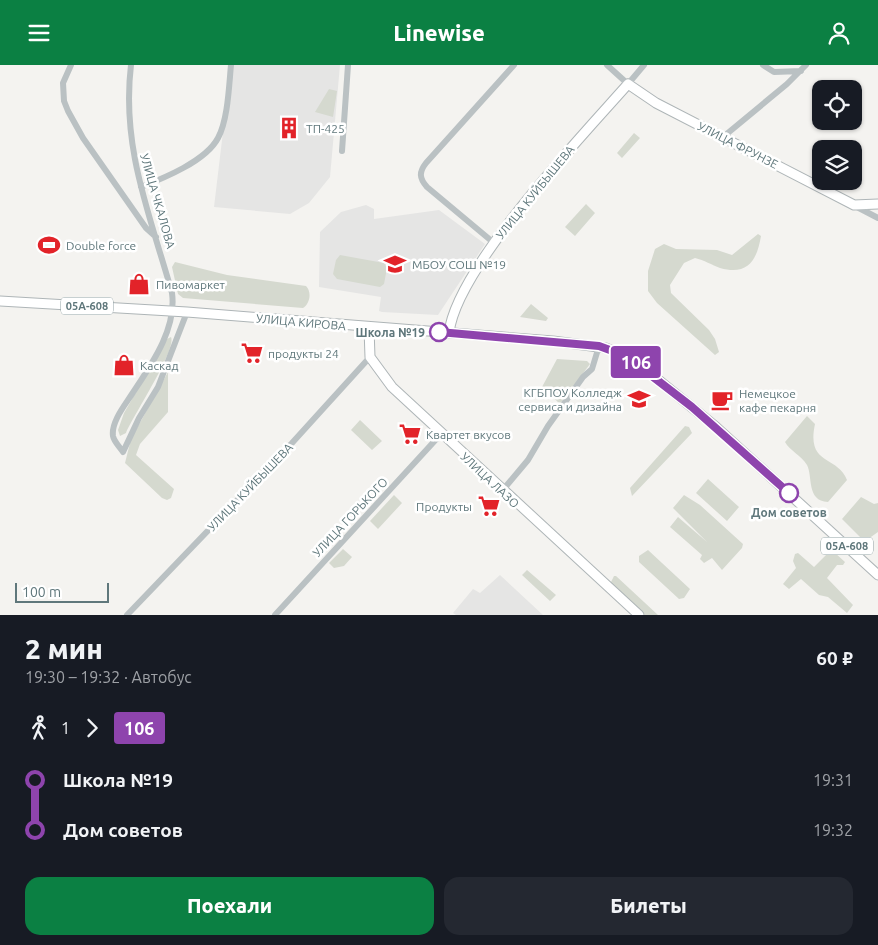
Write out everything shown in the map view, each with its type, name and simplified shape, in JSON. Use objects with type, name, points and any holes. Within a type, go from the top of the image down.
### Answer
[{"type":"main road","name":"УЛИЦА КУЙБЫШЕВА","points":[[449,333],[450,322],[467,287],[494,243],[573,146],[628,84]]},
{"type":"main road","name":"УЛИЦА ФРУНЗЕ","points":[[628,84],[656,103],[854,205],[878,204]]},
{"type":"main road","name":"УЛИЦА КИРОВА","points":[[0,301],[187,312],[599,346],[626,356],[656,377],[716,427],[878,575]]},
{"type":"main road","points":[[369,328],[370,357]]},
{"type":"main road","name":"УЛИЦА ЛАЗО","points":[[370,357],[392,387],[441,434],[639,615]]},
{"type":"street","points":[[71,65],[63,83],[64,101],[68,111],[83,138],[146,228],[157,238]]},
{"type":"street","name":"УЛИЦА ЧКАЛОВА","points":[[131,65],[129,123],[133,158],[172,293],[174,312]]},
{"type":"street","points":[[141,187],[165,178],[214,145],[222,130],[231,65]]},
{"type":"street","points":[[342,151],[348,65]]},
{"type":"street","points":[[494,243],[427,187],[420,178],[420,173],[426,163],[514,65]]},
{"type":"street","name":"УЛИЦА ФРУНЗЕ","points":[[607,65],[628,84]]},
{"type":"street","name":"УЛИЦА КУЙБЫШЕВА","points":[[628,84],[644,65]]},
{"type":"street","points":[[763,65],[774,71],[801,71]]},
{"type":"street","points":[[723,137],[806,65]]},
{"type":"street","points":[[854,205],[878,218]]},
{"type":"street","points":[[174,312],[165,337],[120,413],[113,432],[114,441],[124,452],[139,418],[158,387],[187,312]]},
{"type":"street","points":[[502,491],[528,460],[548,426],[583,377],[592,369],[599,346]]},
{"type":"street","name":"УЛИЦА КУЙБЫШЕВА","points":[[127,615],[298,438],[370,357]]},
{"type":"street","name":"УЛИЦА ГОРЬКОГО","points":[[275,615],[441,434]]},
{"type":"shaded area","points":[[231,65],[340,65],[330,177],[309,203],[290,214],[214,207]]},
{"type":"shaded area","points":[[329,89],[337,91],[333,117],[315,112]]},
{"type":"shaded area","points":[[634,133],[640,138],[622,158],[617,153]]},
{"type":"shaded area","points":[[586,204],[595,213],[575,236],[565,227]]},
{"type":"shaded area","name":"МБОУ СОШ №19","points":[[366,205],[374,209],[374,219],[439,210],[485,244],[438,315],[382,312],[379,311],[381,297],[319,287],[320,232],[341,212]]},
{"type":"shaded area","points":[[758,234],[761,236],[757,252],[750,264],[744,268],[730,270],[720,268],[695,258],[684,263],[670,285],[671,293],[709,330],[715,339],[719,352],[715,355],[657,303],[648,291],[648,271],[655,249],[664,244],[676,249],[717,250],[732,255]]},
{"type":"shaded area","points":[[340,255],[384,263],[387,268],[384,284],[380,287],[337,279],[333,274],[336,260]]},
{"type":"shaded area","points":[[175,262],[227,275],[306,286],[310,295],[309,301],[303,308],[183,298],[178,294],[172,267]]},
{"type":"shaded area","points":[[531,304],[548,318],[546,321],[520,317]]},
{"type":"shaded area","points":[[171,337],[171,344],[161,368],[126,433],[120,436],[118,430],[124,413],[167,339]]},
{"type":"shaded area","points":[[557,359],[587,361],[590,364],[560,404],[542,387]]},
{"type":"shaded area","points":[[168,372],[168,412],[140,444],[136,455],[174,489],[171,498],[167,500],[162,498],[125,463],[131,439]]},
{"type":"shaded area","points":[[807,416],[815,424],[813,437],[819,454],[837,467],[847,480],[828,502],[821,501],[813,493],[807,465],[785,442]]},
{"type":"shaded area","points":[[360,420],[382,441],[372,450],[351,430]]},
{"type":"shaded area","points":[[685,426],[689,427],[692,433],[632,496],[630,488]]},
{"type":"shaded area","points":[[708,479],[739,507],[727,521],[696,493]]},
{"type":"shaded area","points":[[394,495],[402,503],[378,529],[370,521]]},
{"type":"shaded area","points":[[684,495],[700,505],[743,544],[742,548],[722,570],[712,558],[704,563],[700,559],[702,555],[670,527],[678,517],[707,542],[673,508]]},
{"type":"shaded area","points":[[861,497],[874,504],[878,503],[878,532],[868,539],[861,538],[842,519]]},
{"type":"shaded area","points":[[343,549],[352,557],[344,566],[334,568],[329,563]]},
{"type":"shaded area","points":[[648,550],[690,589],[684,598],[679,599],[639,562],[639,556]]},
{"type":"shaded area","points":[[829,552],[834,552],[845,562],[843,565],[837,565],[827,578],[853,605],[847,613],[828,597],[819,595],[801,579],[789,589],[783,584],[796,568],[793,561],[795,554],[798,553],[814,567]]},
{"type":"shaded area","points":[[527,570],[556,595],[550,601],[522,575]]},
{"type":"shaded area","points":[[500,575],[543,615],[456,615],[453,613],[473,589],[480,593]]},
{"type":"shaded area","points":[[614,576],[658,615],[645,615],[612,585],[611,582]]},
{"type":"bus line","name":"106","points":[[439,332],[599,346],[626,356],[656,377],[716,427],[789,493]]},
{"type":"place","name":"ТП-425","points":[[289,128]]},
{"type":"place","name":"Double force","points":[[49,245]]},
{"type":"place","name":"МБОУ СОШ №19","points":[[395,264]]},
{"type":"place","name":"Пивомаркет","points":[[139,284]]},
{"type":"place","name":"Школа №19","points":[[439,332]]},
{"type":"place","name":"продукты 24","points":[[252,353]]},
{"type":"place","name":"Каскад","points":[[124,365]]},
{"type":"place","name":"КГБПОУ Колледж сервиса и дизайна","points":[[639,399]]},
{"type":"place","name":"Немецкое кафе пекарня","points":[[722,400]]},
{"type":"place","name":"Квартет вкусов","points":[[410,434]]},
{"type":"place","name":"Дом советов","points":[[789,493]]},
{"type":"place","name":"Продукты","points":[[489,506]]}]
